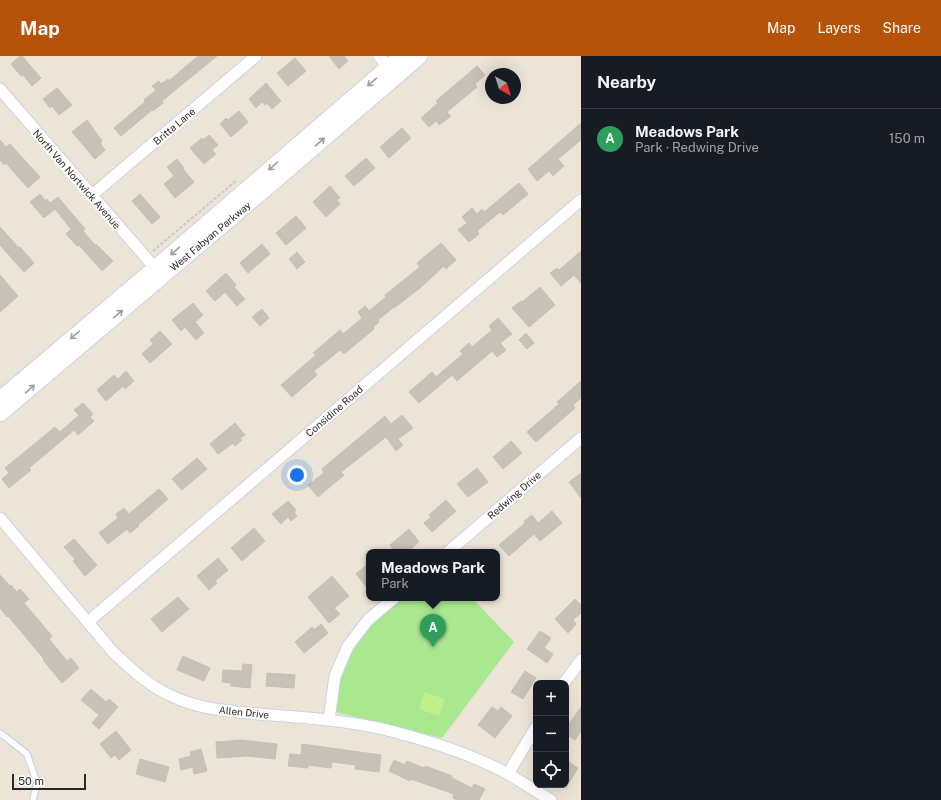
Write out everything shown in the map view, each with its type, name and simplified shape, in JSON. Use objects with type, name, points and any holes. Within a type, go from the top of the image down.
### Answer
[{"type":"main road","name":"West Fabyan Parkway","points":[[0,399],[155,268],[383,62],[401,56]]},
{"type":"main road","name":"West Fabyan Parkway","points":[[0,414],[420,56]]},
{"type":"street","name":"Britta Lane","points":[[92,196],[256,56]]},
{"type":"street","name":"North Van Nortwick Avenue","points":[[0,89],[155,268]]},
{"type":"street","name":"Considine Road","points":[[88,622],[581,200]]},
{"type":"street","name":"Redwing Drive","points":[[452,549],[581,438]]},
{"type":"street","name":"Allen Drive","points":[[0,518],[113,652],[133,671],[153,686],[176,698],[202,707],[230,712],[329,720],[390,731],[453,749],[508,774],[551,800]]},
{"type":"street","points":[[329,720],[335,676],[348,646],[368,620],[390,601]]},
{"type":"street","points":[[566,680],[581,660]]},
{"type":"street","points":[[508,774],[533,733]]},
{"type":"lane","points":[[0,733],[27,754],[37,783],[33,800]]},
{"type":"green space","points":[[399,601],[475,601],[514,642],[442,738],[335,712],[339,683],[352,652],[367,628]]},
{"type":"green space","points":[[424,692],[445,699],[439,716],[419,709]]},
{"type":"building","points":[[22,56],[41,78],[32,86],[11,64]]},
{"type":"building","points":[[198,56],[217,56],[162,101],[163,103],[153,111],[152,110],[121,136],[114,128],[145,102],[144,100],[156,90],[152,86],[159,81],[161,84],[168,79],[169,81]]},
{"type":"building","points":[[329,56],[344,56],[348,61],[339,69]]},
{"type":"building","points":[[295,58],[306,71],[288,86],[277,73]]},
{"type":"building","points":[[477,66],[485,75],[475,84],[477,87],[447,112],[451,116],[439,125],[436,121],[429,127],[421,118],[438,103],[436,101]]},
{"type":"building","points":[[266,83],[281,101],[272,109],[267,103],[265,105],[262,102],[256,108],[249,99]]},
{"type":"building","points":[[57,88],[72,105],[59,115],[52,106],[50,108],[43,99]]},
{"type":"building","points":[[239,111],[248,122],[231,137],[220,124],[226,118],[228,120]]},
{"type":"building","points":[[87,120],[102,141],[100,143],[105,150],[95,159],[72,132]]},
{"type":"building","points":[[581,123],[581,140],[558,159],[564,166],[553,176],[549,171],[537,181],[528,169]]},
{"type":"building","points":[[402,128],[411,138],[389,158],[380,147]]},
{"type":"building","points":[[209,135],[218,145],[212,150],[216,154],[204,164],[190,148],[202,138],[203,140]]},
{"type":"building","points":[[0,140],[6,147],[10,144],[40,177],[28,188],[6,163],[4,165],[0,160]]},
{"type":"building","points":[[366,158],[375,168],[354,186],[345,176]]},
{"type":"building","points":[[177,159],[194,182],[175,198],[164,184],[174,176],[167,167]]},
{"type":"building","points":[[519,183],[528,194],[503,215],[500,212],[477,231],[479,234],[469,242],[458,230],[467,223],[462,217],[472,208],[477,214],[482,209],[484,212]]},
{"type":"building","points":[[330,186],[340,198],[337,200],[340,204],[326,217],[313,202]]},
{"type":"building","points":[[40,194],[50,203],[58,197],[85,229],[83,231],[95,245],[96,244],[113,261],[102,271],[79,245],[77,246],[66,234],[71,229],[55,209],[44,218],[30,202]]},
{"type":"building","points":[[140,194],[160,217],[152,224],[132,201]]},
{"type":"building","points":[[296,216],[306,228],[286,245],[276,233]]},
{"type":"building","points":[[0,227],[34,263],[24,272],[0,245]]},
{"type":"building","points":[[441,243],[456,260],[446,269],[444,266],[420,288],[378,320],[379,322],[373,327],[374,329],[344,354],[340,350],[314,371],[317,375],[292,397],[281,385],[316,355],[313,353],[340,330],[343,334],[362,318],[358,312],[365,306],[369,311],[386,297],[385,295],[420,267],[417,263]]},
{"type":"building","points":[[262,244],[270,254],[248,273],[240,263]]},
{"type":"building","points":[[581,251],[581,283],[574,275],[561,286],[550,273],[557,268],[559,270]]},
{"type":"building","points":[[297,252],[305,262],[297,269],[289,259]]},
{"type":"building","points":[[226,273],[236,285],[234,287],[245,299],[237,306],[225,292],[215,301],[206,291]]},
{"type":"building","points":[[0,275],[18,296],[0,312]]},
{"type":"building","points":[[540,287],[555,305],[529,327],[512,308]]},
{"type":"building","points":[[193,303],[203,315],[195,322],[204,333],[196,340],[185,327],[181,331],[172,320]]},
{"type":"building","points":[[262,309],[269,318],[260,326],[252,317]]},
{"type":"building","points":[[498,318],[512,334],[500,343],[506,350],[497,357],[492,351],[457,381],[452,375],[419,403],[409,392],[432,372],[436,377],[463,354],[460,351],[469,343],[472,347],[492,330],[489,326]]},
{"type":"building","points":[[160,331],[172,344],[150,363],[142,354],[153,344],[150,340]]},
{"type":"building","points":[[526,333],[534,343],[527,349],[519,340]]},
{"type":"building","points":[[126,371],[134,381],[125,389],[123,386],[106,401],[97,390],[114,375],[118,379]]},
{"type":"building","points":[[581,381],[581,398],[573,405],[575,408],[536,442],[527,432],[559,404],[557,402]]},
{"type":"building","points":[[83,403],[93,414],[90,417],[94,421],[78,435],[74,430],[29,468],[31,470],[9,488],[2,479],[9,473],[5,468],[55,427],[60,432],[79,415],[74,410]]},
{"type":"building","points":[[402,415],[413,428],[398,439],[403,445],[396,451],[386,437],[341,472],[344,475],[318,497],[308,485],[324,473],[322,469],[385,416],[391,424]]},
{"type":"building","points":[[235,423],[245,435],[240,438],[242,440],[235,446],[233,443],[218,454],[210,444]]},
{"type":"building","points":[[511,441],[522,453],[503,469],[493,457]]},
{"type":"building","points":[[197,458],[207,469],[182,490],[172,479]]},
{"type":"building","points":[[477,468],[488,482],[468,497],[457,484]]},
{"type":"building","points":[[581,473],[581,498],[569,482]]},
{"type":"building","points":[[159,489],[168,499],[130,533],[127,529],[108,544],[99,533],[118,518],[116,514],[124,508],[129,514]]},
{"type":"building","points":[[446,500],[456,511],[432,532],[424,523],[431,517],[429,515]]},
{"type":"building","points":[[288,501],[296,510],[294,512],[297,516],[291,521],[288,517],[281,524],[272,514]]},
{"type":"building","points":[[552,511],[562,523],[540,541],[534,534],[509,556],[499,545],[525,523],[524,521],[532,515],[538,523]]},
{"type":"building","points":[[254,528],[265,541],[242,561],[231,548]]},
{"type":"building","points":[[409,529],[419,542],[411,549],[393,549],[390,545]]},
{"type":"building","points":[[74,539],[97,565],[85,576],[73,561],[75,559],[64,547]]},
{"type":"building","points":[[218,558],[228,570],[215,581],[217,583],[209,590],[197,576]]},
{"type":"building","points":[[366,566],[366,586],[356,574]]},
{"type":"building","points":[[0,575],[17,592],[20,589],[29,599],[24,603],[52,636],[49,639],[67,661],[71,658],[79,668],[62,683],[43,660],[44,659],[0,608]]},
{"type":"building","points":[[332,576],[349,596],[334,608],[340,614],[329,623],[308,597]]},
{"type":"building","points":[[178,597],[189,609],[162,632],[151,619]]},
{"type":"building","points":[[575,599],[581,605],[581,613],[573,620],[576,624],[568,633],[555,619]]},
{"type":"building","points":[[321,624],[328,633],[304,653],[295,642],[312,627],[314,630]]},
{"type":"building","points":[[540,631],[551,638],[544,648],[553,654],[547,663],[527,649]]},
{"type":"building","points":[[183,656],[210,668],[204,681],[177,670]]},
{"type":"building","points":[[243,664],[252,665],[250,688],[231,686],[231,683],[222,682],[223,670],[242,671]]},
{"type":"building","points":[[525,671],[536,678],[533,680],[533,683],[523,699],[511,692]]},
{"type":"building","points":[[267,673],[295,675],[294,688],[266,686]]},
{"type":"building","points":[[91,689],[106,702],[109,699],[118,707],[99,729],[92,723],[99,715],[81,700]]},
{"type":"building","points":[[492,707],[498,711],[501,707],[512,716],[495,738],[478,725]]},
{"type":"building","points":[[581,707],[581,731],[575,740],[569,736],[569,724]]},
{"type":"building","points":[[116,731],[131,750],[119,760],[115,755],[111,758],[100,744]]},
{"type":"building","points":[[241,740],[277,744],[275,759],[247,756],[217,758],[216,742]]},
{"type":"building","points":[[302,744],[381,755],[379,772],[355,769],[356,765],[332,762],[331,768],[308,765],[308,768],[288,766],[290,754],[301,755]]},
{"type":"building","points":[[201,749],[207,771],[194,774],[193,767],[181,770],[179,759],[191,756],[190,752]]},
{"type":"building","points":[[140,759],[169,767],[165,782],[136,774]]},
{"type":"building","points":[[394,760],[405,765],[407,761],[424,768],[425,766],[452,776],[452,778],[472,788],[474,784],[485,789],[479,800],[457,800],[453,798],[454,794],[411,779],[410,781],[389,771]]},
{"type":"building","points":[[569,762],[578,768],[569,783]]},
{"type":"place","name":"Meadows Park","points":[[433,647]]}]
